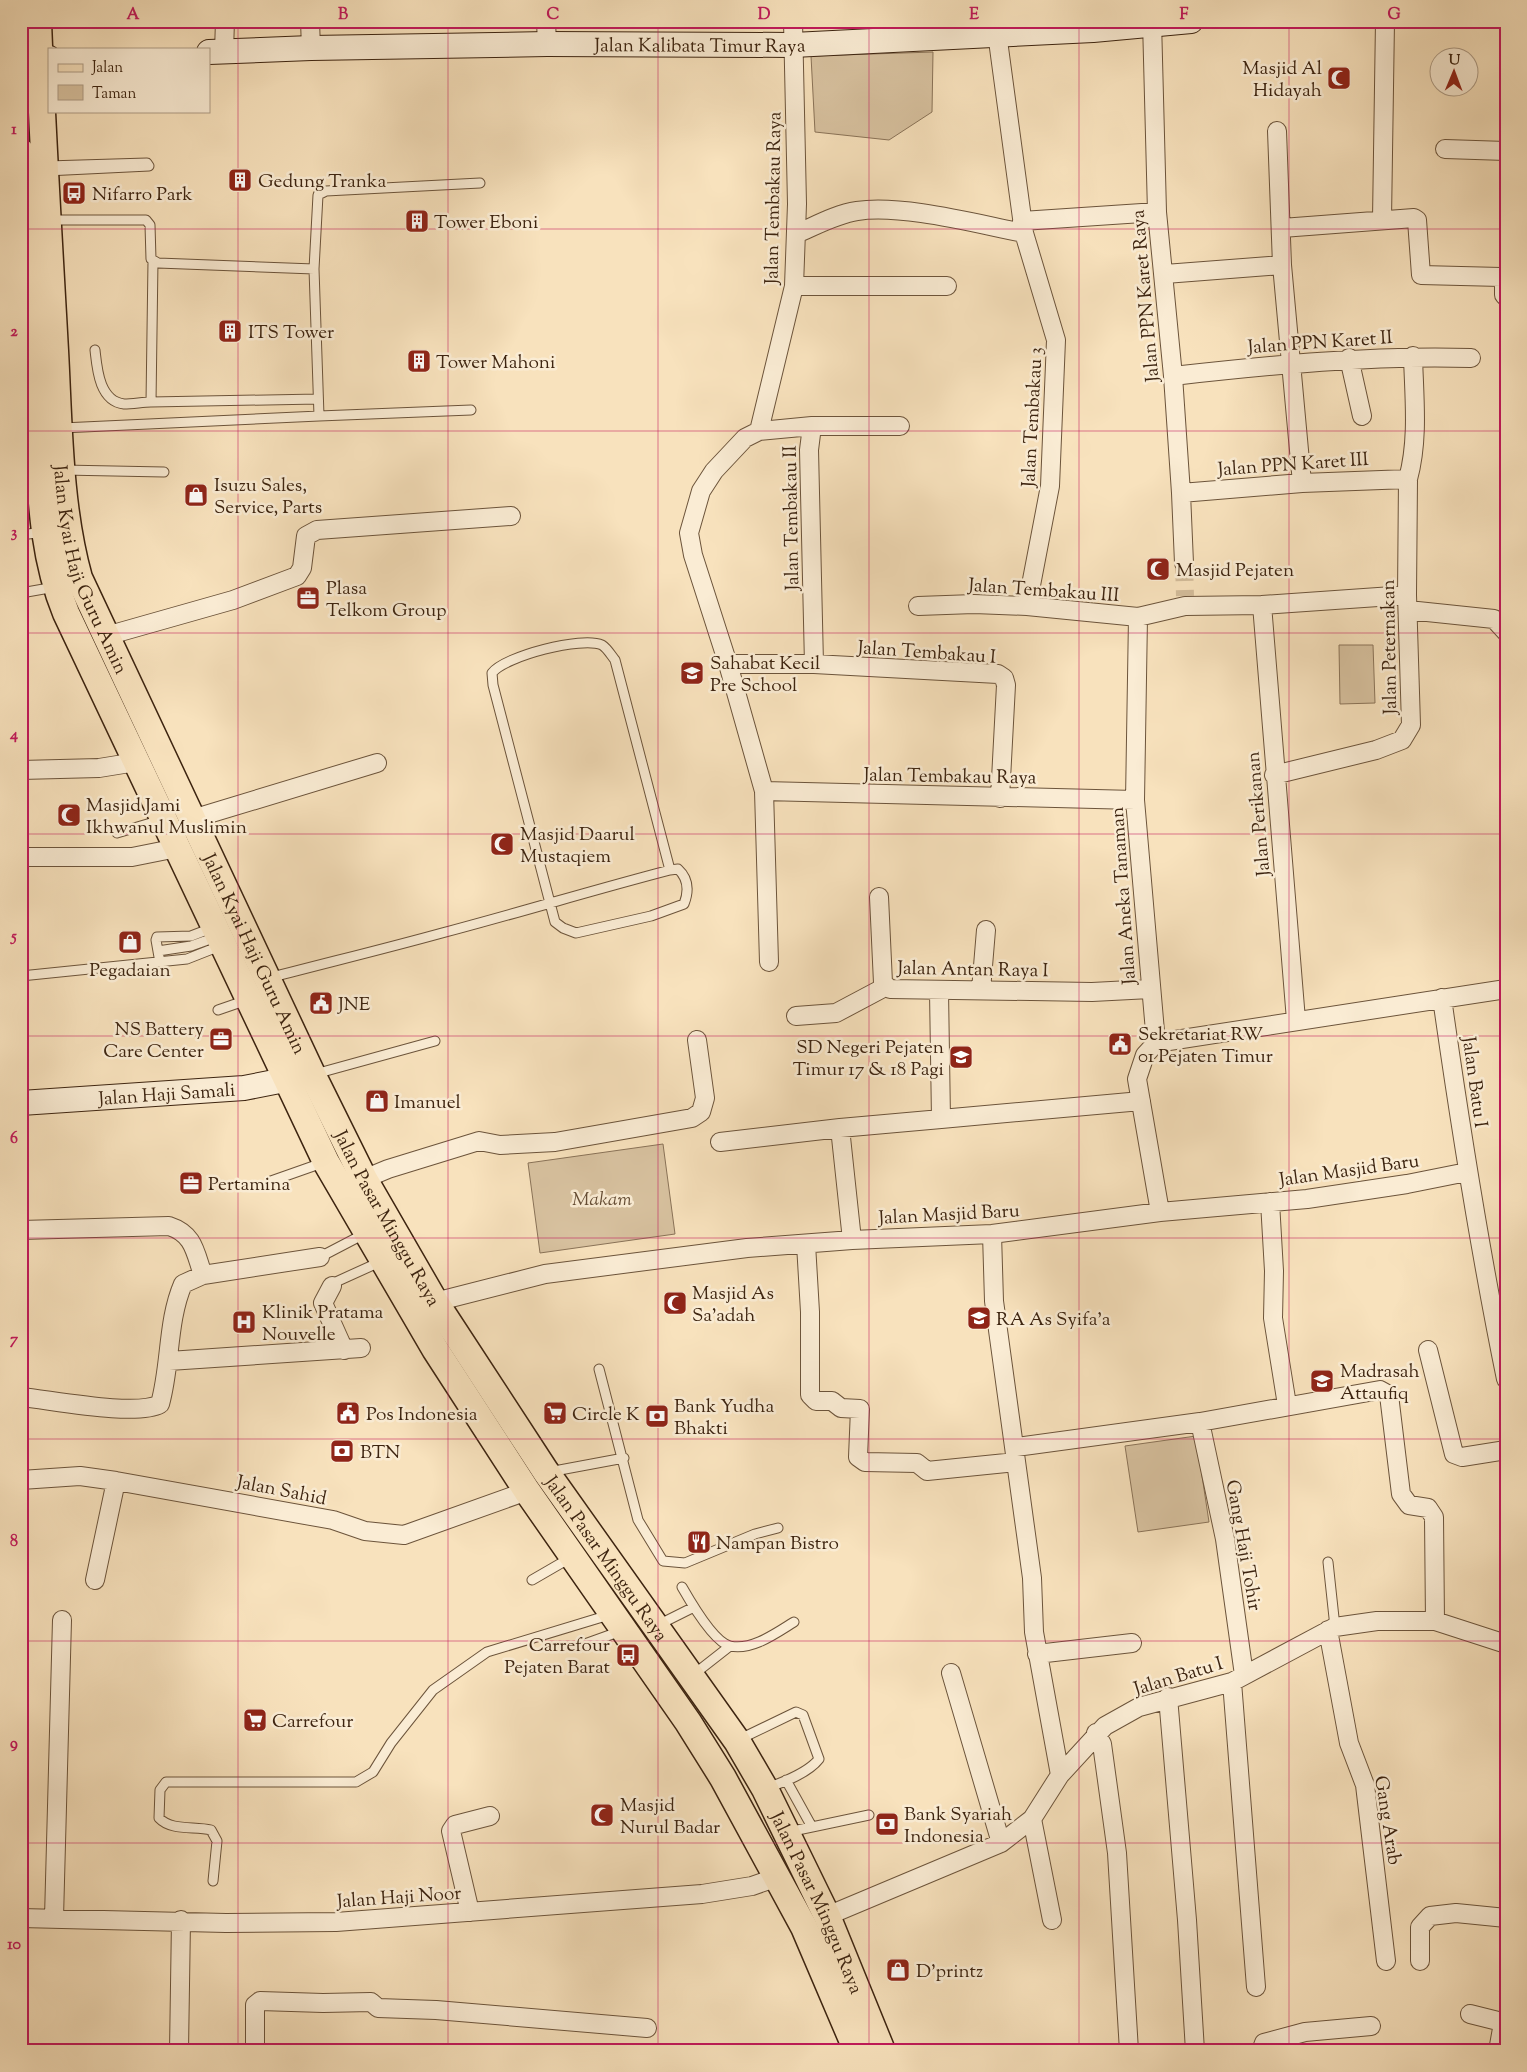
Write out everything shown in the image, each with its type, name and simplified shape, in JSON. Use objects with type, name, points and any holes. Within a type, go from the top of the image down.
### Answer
[{"type":"main road","name":"Jalan Kyai Haji Guru Amin","points":[[38,21],[36,59],[47,220],[36,420],[38,465],[34,533],[49,563],[47,588],[132,763],[154,822],[219,934],[266,978],[312,1074]]},
{"type":"main road","name":"Jalan Kyai Haji Guru Amin","points":[[21,152],[27,366],[36,420]]},
{"type":"main road","name":"Jalan Kyai Haji Guru Amin","points":[[38,465],[76,566],[106,636],[192,819],[234,1004],[280,1082]]},
{"type":"main road","name":"Jalan Pasar Minggu Raya","points":[[312,1074],[364,1179],[435,1302],[546,1472],[737,1741],[775,1785],[800,1830],[827,1916],[882,2051]]},
{"type":"main road","name":"Jalan Pasar Minggu Raya","points":[[280,1082],[320,1164],[362,1235],[376,1264],[414,1317],[518,1494],[567,1560],[610,1625],[688,1722],[718,1770],[804,1927],[858,2051]]},
{"type":"street","points":[[217,52],[225,21]]},
{"type":"street","points":[[310,21],[312,48]]},
{"type":"street","name":"Jalan Tembakau Raya","points":[[759,432],[794,286],[796,234],[793,21]]},
{"type":"street","name":"Jalan Kalibata Timur Raya","points":[[217,52],[312,48],[546,32],[793,45],[997,33],[1044,26],[1190,21]]},
{"type":"street","points":[[1382,219],[1385,21]]},
{"type":"street","name":"Jalan PPN Karet Raya","points":[[1152,23],[1157,212],[1165,274],[1173,376],[1182,493],[1184,563]]},
{"type":"street","name":"Jalan Tembakau 3","points":[[997,33],[1023,227],[1056,340],[1050,486],[1027,606]]},
{"type":"street","points":[[1277,131],[1282,266],[1302,483]]},
{"type":"street","points":[[1445,149],[1506,151]]},
{"type":"street","points":[[796,234],[846,213],[874,210],[915,213],[1023,227],[1157,212]]},
{"type":"street","points":[[1282,228],[1382,219],[1416,218],[1421,275],[1501,277],[1504,279],[1504,295],[1506,297]]},
{"type":"street","points":[[1165,274],[1282,266]]},
{"type":"street","points":[[794,286],[947,286]]},
{"type":"street","name":"Jalan PPN Karet II","points":[[1173,376],[1291,362],[1350,358],[1413,356],[1471,358]]},
{"type":"street","name":"Jalan Peternakan","points":[[1274,775],[1376,750],[1402,740],[1411,725],[1407,602],[1408,479],[1413,462],[1414,440],[1413,356]]},
{"type":"street","points":[[1350,358],[1362,416]]},
{"type":"street","points":[[812,426],[900,426]]},
{"type":"street","name":"Jalan Tembakau II","points":[[759,432],[812,426],[809,450],[814,664]]},
{"type":"street","points":[[759,432],[746,438],[714,471],[701,492],[689,533],[764,791],[769,962]]},
{"type":"street","name":"Jalan PPN Karet III","points":[[1182,493],[1302,483],[1408,479]]},
{"type":"street","points":[[106,636],[233,600],[297,576],[302,568],[306,536],[316,530],[510,516]]},
{"type":"street","points":[[1138,617],[1185,601],[1262,605],[1407,602],[1494,619],[1506,632]]},
{"type":"street","name":"Jalan Tembakau III","points":[[918,606],[974,604],[1027,606],[1138,617]]},
{"type":"street","name":"Jalan Perikanan","points":[[1262,605],[1274,775],[1296,1020]]},
{"type":"street","name":"Jalan Aneka Tanaman","points":[[1138,617],[1135,800],[1156,1043]]},
{"type":"street","name":"Jalan Tembakau I","points":[[728,664],[814,664],[998,674],[1004,678],[1006,685],[1000,798]]},
{"type":"street","points":[[21,770],[99,768],[132,763]]},
{"type":"street","points":[[192,819],[377,764]]},
{"type":"street","name":"Jalan Tembakau Raya","points":[[764,791],[1135,800]]},
{"type":"street","points":[[21,857],[140,856],[170,850]]},
{"type":"street","name":"Jalan Antan Raya I","points":[[879,896],[883,983],[885,987],[890,989],[1092,992],[1150,988]]},
{"type":"street","points":[[981,990],[986,930]]},
{"type":"street","points":[[796,1016],[836,1013],[885,987]]},
{"type":"street","points":[[1160,1212],[1137,1080],[1145,1055],[1156,1043],[1506,989]]},
{"type":"street","points":[[939,990],[941,1119]]},
{"type":"street","name":"Jalan Batu I","points":[[1442,998],[1467,1172],[1485,1280],[1506,1379]]},
{"type":"street","points":[[364,1179],[388,1169],[479,1141],[500,1146],[555,1142],[692,1118],[701,1112],[705,1098],[697,1040]]},
{"type":"street","name":"Jalan Haji Samali","points":[[21,1103],[244,1088],[312,1074]]},
{"type":"street","points":[[720,1142],[840,1128],[1141,1101]]},
{"type":"street","points":[[840,1128],[852,1240]]},
{"type":"street","name":"Jalan Masjid Baru","points":[[435,1302],[545,1274],[747,1248],[852,1240],[992,1234],[1160,1212],[1270,1202],[1398,1185],[1467,1172]]},
{"type":"street","points":[[1270,1202],[1274,1271],[1273,1318],[1287,1406]]},
{"type":"street","points":[[21,1230],[169,1226],[182,1230],[190,1239],[203,1275]]},
{"type":"street","points":[[992,1234],[994,1301],[1000,1356],[1016,1454],[1032,1578],[1034,1632],[1060,1775]]},
{"type":"street","points":[[806,1244],[810,1312],[810,1395],[816,1400],[832,1401],[841,1408],[860,1409],[858,1457],[865,1462],[917,1463],[927,1471],[1380,1390],[1389,1395],[1402,1494],[1409,1505],[1428,1508],[1434,1517],[1435,1622]]},
{"type":"street","points":[[21,1397],[132,1409],[151,1409],[160,1404],[169,1361],[178,1297],[183,1284],[203,1275],[324,1256]]},
{"type":"street","points":[[169,1361],[353,1349],[323,1303],[335,1284]]},
{"type":"street","points":[[1428,1350],[1454,1454],[1462,1457],[1506,1450]]},
{"type":"street","name":"Gang Haji Tohir","points":[[1200,1422],[1225,1539],[1238,1679],[1256,1987]]},
{"type":"street","name":"Jalan Sahid","points":[[21,1480],[80,1476],[116,1481],[333,1520],[365,1531],[404,1535],[518,1494]]},
{"type":"street","points":[[95,1580],[116,1481]]},
{"type":"street","points":[[54,1918],[62,1620]]},
{"type":"street","name":"Jalan Batu I","points":[[827,1916],[1002,1843],[1032,1819],[1060,1775],[1096,1733],[1105,1726],[1139,1707],[1238,1679],[1331,1628],[1377,1621],[1435,1622],[1506,1644]]},
{"type":"street","name":"Gang Arab","points":[[1331,1628],[1349,1743],[1365,1785],[1386,1961]]},
{"type":"street","points":[[1037,1654],[1132,1643]]},
{"type":"street","points":[[951,1673],[1002,1843]]},
{"type":"street","points":[[1168,1698],[1187,1920],[1195,2051]]},
{"type":"street","points":[[1096,1733],[1102,1744],[1117,1853],[1129,2051]]},
{"type":"street","points":[[470,1912],[451,1830],[454,1825],[490,1816]]},
{"type":"street","points":[[1032,1819],[1052,1920]]},
{"type":"street","name":"Jalan Haji Noor","points":[[21,1918],[181,1920],[226,1923],[336,1922],[702,1894],[743,1888],[778,1877]]},
{"type":"street","points":[[1420,1961],[1420,1927],[1430,1916],[1456,1914],[1506,1918]]},
{"type":"street","points":[[179,2051],[181,1920]]},
{"type":"street","points":[[255,2051],[255,2005],[260,2001],[337,2004],[348,2001],[371,2002],[378,2008],[436,2010],[648,2028]]},
{"type":"street","points":[[1470,2014],[1504,2023],[1498,2051]]},
{"type":"street","points":[[1262,2051],[1264,2043],[1305,2032],[1371,2026]]},
{"type":"lane","points":[[147,164],[149,166],[44,168],[147,164]]},
{"type":"lane","points":[[319,416],[314,269],[316,204],[318,195],[326,190],[480,183]]},
{"type":"lane","points":[[47,220],[146,220],[150,224],[151,260],[153,261],[151,402]]},
{"type":"lane","points":[[153,261],[314,269]]},
{"type":"lane","points":[[95,350],[98,379],[106,393],[122,404],[318,399]]},
{"type":"lane","points":[[36,420],[319,416],[471,410]]},
{"type":"lane","points":[[38,465],[164,472]]},
{"type":"lane","points":[[21,592],[47,588]]},
{"type":"lane","points":[[266,978],[550,903],[670,870],[678,869],[685,875],[688,894],[684,904],[651,916],[576,933],[563,928],[555,922],[550,903],[493,685],[492,673],[497,666],[514,657],[556,646],[592,644],[602,645],[609,651],[614,660],[670,870]]},
{"type":"lane","points":[[116,833],[154,822]]},
{"type":"lane","points":[[158,952],[191,946],[219,934]]},
{"type":"lane","points":[[160,962],[156,940],[158,936],[219,934]]},
{"type":"lane","points":[[21,976],[187,960],[219,934]]},
{"type":"lane","points":[[312,1074],[435,1041]]},
{"type":"lane","points":[[271,1181],[320,1164]]},
{"type":"lane","points":[[324,1256],[362,1235]]},
{"type":"lane","points":[[335,1284],[376,1264]]},
{"type":"lane","points":[[600,1369],[624,1458],[638,1520],[663,1561],[685,1563],[755,1534],[778,1528]]},
{"type":"lane","points":[[546,1472],[624,1458]]},
{"type":"lane","points":[[532,1580],[567,1560]]},
{"type":"lane","points":[[1328,1562],[1331,1628]]},
{"type":"lane","points":[[682,1587],[694,1607],[718,1638],[730,1646]]},
{"type":"lane","points":[[656,1627],[694,1607]]},
{"type":"lane","points":[[691,1676],[730,1646],[750,1645],[794,1622]]},
{"type":"lane","points":[[213,1881],[217,1841],[211,1830],[171,1825],[164,1823],[159,1818],[160,1790],[166,1782],[356,1782],[373,1772],[391,1743],[433,1690],[488,1652],[558,1631],[610,1625]]},
{"type":"lane","points":[[586,1644],[610,1625]]},
{"type":"lane","points":[[737,1741],[796,1712],[803,1715],[819,1759],[775,1785]]},
{"type":"lane","points":[[800,1830],[869,1815]]},
{"type":"green space","points":[[933,52],[932,112],[889,140],[815,132],[811,56]]},
{"type":"green space","points":[[1339,645],[1373,645],[1375,703],[1340,704]]},
{"type":"green space","name":"Makam","points":[[663,1144],[675,1234],[540,1253],[528,1163]]},
{"type":"green space","points":[[1196,1436],[1209,1522],[1138,1532],[1125,1446]]},
{"type":"tunnel","points":[[1184,563],[1185,596]]},
{"type":"place","name":"Masjid Al Hidayah","points":[[1339,78]]},
{"type":"place","name":"Gedung Tranka","points":[[240,180]]},
{"type":"place","name":"Nifarro Park","points":[[74,193]]},
{"type":"place","name":"Tower Eboni","points":[[417,221]]},
{"type":"place","name":"ITS Tower","points":[[230,331]]},
{"type":"place","name":"Tower Mahoni","points":[[419,361]]},
{"type":"place","name":"Isuzu Sales, Service, Parts","points":[[196,495]]},
{"type":"place","name":"Masjid Pejaten","points":[[1158,569]]},
{"type":"place","name":"Plasa Telkom Group","points":[[308,598]]},
{"type":"place","name":"Sahabat Kecil Pre School","points":[[692,673]]},
{"type":"place","name":"Masjid Jami Ikhwanul Muslimin","points":[[69,815]]},
{"type":"place","name":"Masjid Daarul Mustaqiem","points":[[502,844]]},
{"type":"place","name":"Pegadaian","points":[[130,942]]},
{"type":"place","name":"JNE","points":[[321,1003]]},
{"type":"place","name":"NS Battery Care Center","points":[[221,1039]]},
{"type":"place","name":"Sekretariat RW 01 Pejaten Timur","points":[[1120,1044]]},
{"type":"place","name":"SD Negeri Pejaten Timur 17 & 18 Pagi","points":[[961,1057]]},
{"type":"place","name":"Imanuel","points":[[377,1101]]},
{"type":"place","name":"Pertamina","points":[[191,1183]]},
{"type":"place","name":"Masjid As Sa'adah","points":[[675,1303]]},
{"type":"place","name":"RA As Syifa'a","points":[[979,1318]]},
{"type":"place","name":"Klinik Pratama Nouvelle","points":[[244,1322]]},
{"type":"place","name":"Madrasah Attaufiq","points":[[1322,1381]]},
{"type":"place","name":"Pos Indonesia","points":[[348,1413]]},
{"type":"place","name":"Circle K","points":[[555,1413]]},
{"type":"place","name":"Bank Yudha Bhakti","points":[[657,1416]]},
{"type":"place","name":"BTN","points":[[342,1451]]},
{"type":"place","name":"Nampan Bistro","points":[[699,1542]]},
{"type":"place","name":"Carrefour Pejaten Barat","points":[[628,1655]]},
{"type":"place","name":"Carrefour","points":[[255,1720]]},
{"type":"place","name":"Masjid Nurul Badar","points":[[602,1815]]},
{"type":"place","name":"Bank Syariah Indonesia","points":[[887,1824]]},
{"type":"place","name":"D’printz","points":[[898,1970]]}]
